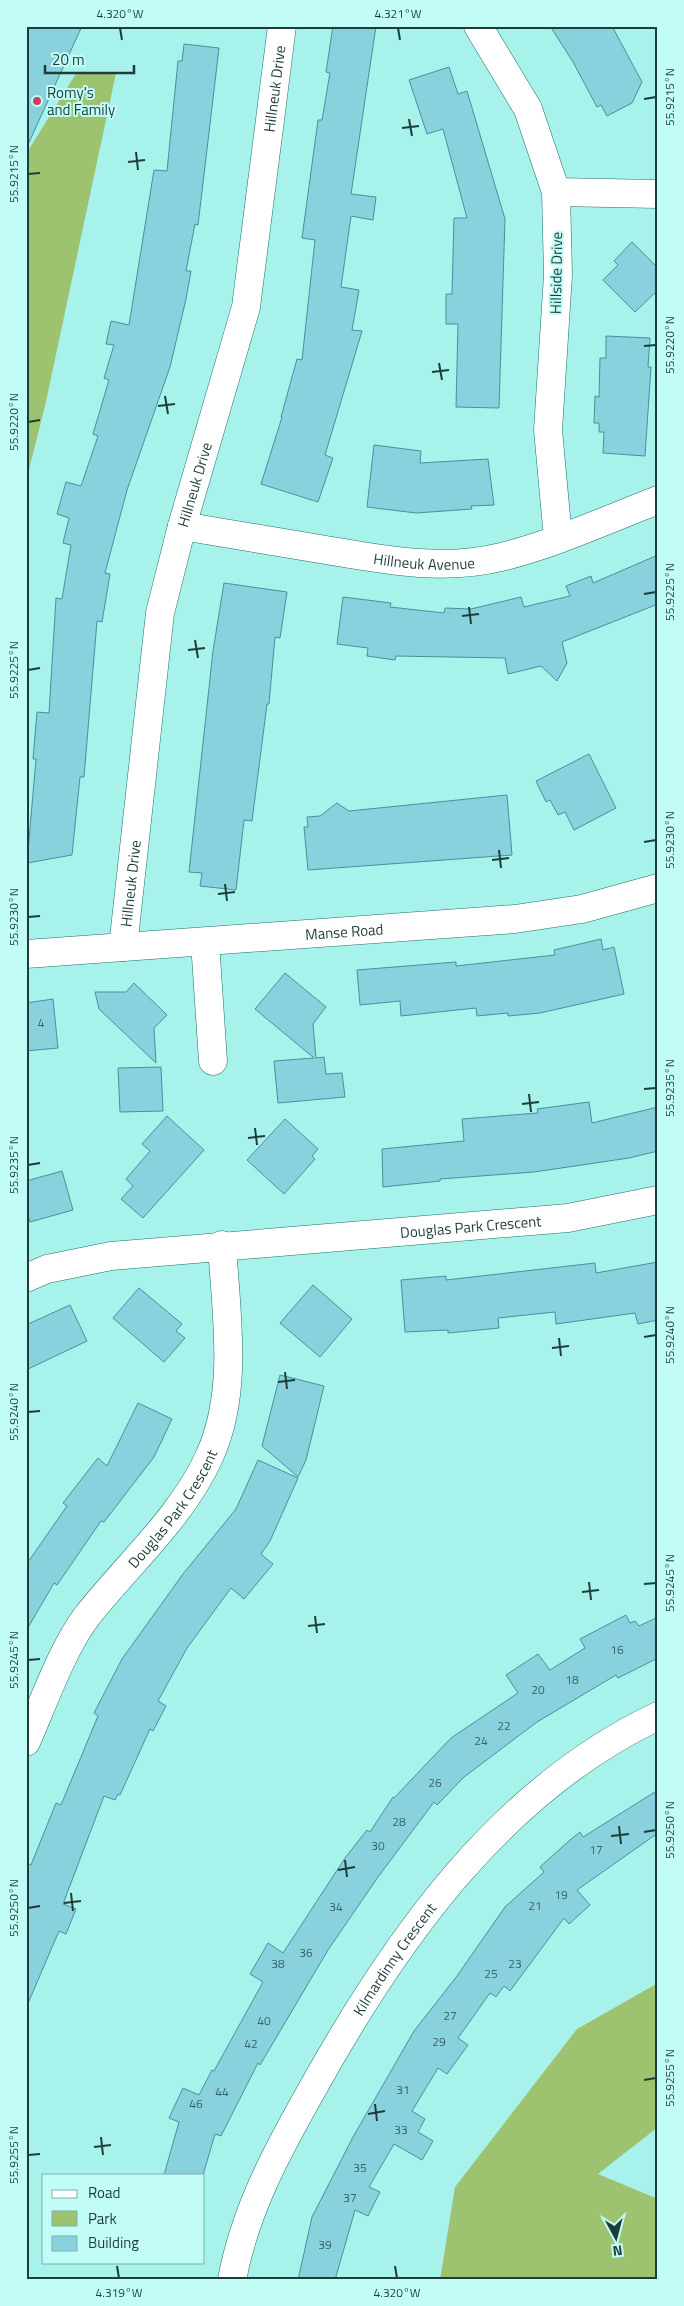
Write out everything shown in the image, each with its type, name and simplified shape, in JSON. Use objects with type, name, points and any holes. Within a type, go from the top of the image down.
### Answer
[{"type":"street","name":"Hillneuk Drive","points":[[123,947],[160,613],[182,526],[246,307],[282,26]]},
{"type":"street","name":"Hillside Drive","points":[[478,26],[528,108],[556,192],[558,275],[548,430],[558,538]]},
{"type":"street","points":[[556,192],[658,194]]},
{"type":"street","name":"Hillneuk Avenue","points":[[182,526],[376,558],[424,564],[458,563],[500,557],[558,538],[658,500]]},
{"type":"street","name":"Manse Road","points":[[26,954],[516,919],[582,909],[658,888]]},
{"type":"street","points":[[205,942],[213,1061]]},
{"type":"street","name":"Douglas Park Crescent","points":[[26,1278],[47,1269],[101,1257],[222,1245],[568,1218],[658,1200]]},
{"type":"street","name":"Douglas Park Crescent","points":[[26,1742],[67,1652],[86,1618],[186,1498],[210,1454],[224,1405],[228,1360],[222,1245]]},
{"type":"street","name":"Kilmardinny Crescent","points":[[232,2280],[249,2215],[270,2164],[362,2002],[417,1923],[460,1871],[517,1813],[559,1776],[609,1742],[658,1716]]},
{"type":"green space","points":[[77,72],[116,73],[45,406],[26,481],[26,154]]},
{"type":"green space","points":[[658,1983],[658,2127],[598,2174],[658,2199],[658,2280],[440,2280],[455,2187],[577,2029]]},
{"type":"building","points":[[26,26],[82,26],[26,149]]},
{"type":"building","points":[[333,26],[376,26],[351,194],[376,197],[373,220],[351,216],[341,287],[359,290],[352,330],[362,331],[325,455],[333,458],[318,502],[261,484],[282,417],[297,359],[302,360],[315,240],[302,238],[318,120],[322,120],[330,73],[326,72]]},
{"type":"building","points":[[550,26],[612,26],[642,82],[632,103],[607,116],[601,105],[597,107],[573,62]]},
{"type":"building","points":[[184,44],[219,48],[198,225],[195,224],[186,271],[191,271],[186,299],[170,367],[127,490],[105,573],[110,574],[102,622],[97,621],[84,777],[80,777],[72,855],[27,863],[36,759],[33,759],[37,712],[49,713],[56,598],[62,599],[71,545],[63,543],[69,518],[57,514],[66,482],[81,486],[98,436],[93,434],[109,380],[104,378],[114,345],[106,344],[111,321],[129,325],[154,170],[167,171],[178,61],[182,61]]},
{"type":"building","points":[[449,67],[458,94],[467,91],[505,219],[499,408],[456,407],[458,324],[446,324],[446,294],[452,294],[454,218],[467,218],[443,129],[427,134],[409,80]]},
{"type":"building","points":[[632,242],[658,268],[658,290],[635,312],[603,280],[618,265],[614,261]]},
{"type":"building","points":[[606,336],[650,338],[648,367],[651,367],[645,456],[603,453],[604,432],[599,432],[599,423],[594,423],[595,396],[599,397],[600,358],[606,358]]},
{"type":"building","points":[[374,445],[421,451],[420,463],[488,459],[494,505],[471,506],[472,509],[416,513],[367,507]]},
{"type":"building","points":[[658,555],[658,604],[562,642],[567,663],[557,681],[541,666],[508,674],[505,658],[396,656],[395,660],[367,656],[368,648],[337,644],[343,597],[391,603],[390,607],[444,613],[445,608],[471,609],[521,597],[524,607],[570,596],[566,586],[591,576],[593,583]]},
{"type":"building","points":[[224,583],[287,592],[280,638],[275,637],[269,704],[267,704],[252,821],[244,820],[236,890],[200,886],[202,873],[189,872],[213,651]]},
{"type":"building","points":[[589,754],[616,808],[574,830],[565,812],[558,815],[550,800],[546,802],[536,781]]},
{"type":"building","points":[[507,795],[512,855],[308,870],[304,827],[308,827],[307,817],[320,816],[337,803],[349,811]]},
{"type":"building","points":[[601,939],[603,950],[614,947],[624,994],[540,1013],[508,1016],[508,1013],[477,1016],[476,1008],[401,1016],[400,1001],[360,1005],[357,970],[456,962],[456,966],[555,955],[554,950]]},
{"type":"building","points":[[285,973],[326,1007],[313,1024],[316,1058],[324,1057],[326,1074],[342,1073],[345,1097],[278,1103],[274,1061],[314,1058],[255,1009]]},
{"type":"building","points":[[134,983],[167,1015],[154,1028],[156,1063],[99,1009],[95,992],[126,992]]},
{"type":"building","points":[[53,999],[58,1048],[26,1051],[26,1003]]},
{"type":"building","points":[[161,1067],[163,1111],[120,1112],[118,1068]]},
{"type":"building","points":[[589,1102],[592,1123],[658,1107],[658,1151],[629,1158],[534,1172],[440,1179],[440,1181],[383,1187],[382,1149],[464,1141],[462,1119],[538,1113],[537,1109]]},
{"type":"building","points":[[167,1116],[204,1150],[143,1218],[121,1199],[133,1186],[126,1179],[150,1151],[142,1144]]},
{"type":"building","points":[[285,1119],[318,1149],[312,1156],[315,1159],[284,1194],[247,1160]]},
{"type":"building","points":[[62,1171],[73,1210],[30,1222],[26,1209],[26,1181]]},
{"type":"building","points":[[658,1262],[658,1320],[638,1324],[635,1313],[556,1324],[555,1312],[498,1318],[499,1328],[448,1333],[448,1330],[405,1332],[401,1280],[446,1276],[446,1280],[595,1263],[596,1273]]},
{"type":"building","points":[[313,1285],[352,1319],[320,1357],[280,1323]]},
{"type":"building","points":[[139,1288],[182,1324],[176,1331],[185,1338],[164,1362],[113,1318]]},
{"type":"building","points":[[70,1305],[87,1341],[26,1370],[26,1325]]},
{"type":"building","points":[[280,1375],[324,1386],[306,1460],[298,1477],[262,1446]]},
{"type":"building","points":[[138,1403],[172,1419],[154,1457],[104,1522],[101,1521],[57,1585],[54,1583],[26,1631],[26,1565],[67,1506],[63,1503],[98,1458],[107,1466]]},
{"type":"building","points":[[258,1460],[298,1478],[270,1541],[261,1554],[273,1564],[244,1599],[231,1588],[187,1648],[158,1701],[166,1706],[153,1731],[150,1729],[120,1795],[118,1794],[115,1800],[104,1796],[63,1904],[76,1909],[66,1934],[59,1931],[26,2008],[26,1863],[31,1865],[56,1803],[61,1805],[98,1716],[94,1713],[122,1659],[183,1574],[236,1509]]},
{"type":"building","points":[[626,1615],[630,1623],[635,1621],[639,1626],[658,1617],[658,1658],[618,1678],[616,1675],[537,1722],[464,1777],[437,1805],[434,1802],[378,1877],[328,1950],[260,2065],[258,2063],[221,2136],[215,2134],[203,2174],[164,2174],[179,2122],[169,2118],[183,2088],[199,2095],[212,2070],[214,2071],[263,1982],[250,1974],[268,1943],[283,1953],[345,1858],[367,1830],[370,1832],[393,1797],[451,1738],[518,1693],[506,1675],[538,1654],[550,1670],[585,1648],[580,1639]]},
{"type":"building","points":[[658,1790],[658,1833],[577,1890],[590,1905],[569,1924],[564,1918],[510,1991],[504,1986],[496,1997],[490,1993],[458,2038],[468,2045],[447,2074],[438,2068],[412,2111],[425,2119],[418,2132],[433,2141],[422,2160],[394,2144],[369,2187],[380,2192],[368,2216],[355,2210],[335,2280],[298,2280],[312,2217],[353,2137],[414,2031],[457,1976],[505,1907],[544,1872],[540,1867],[580,1832],[583,1837]]},
{"type":"place","name":"Romy's and Family","points":[[37,101]]}]
